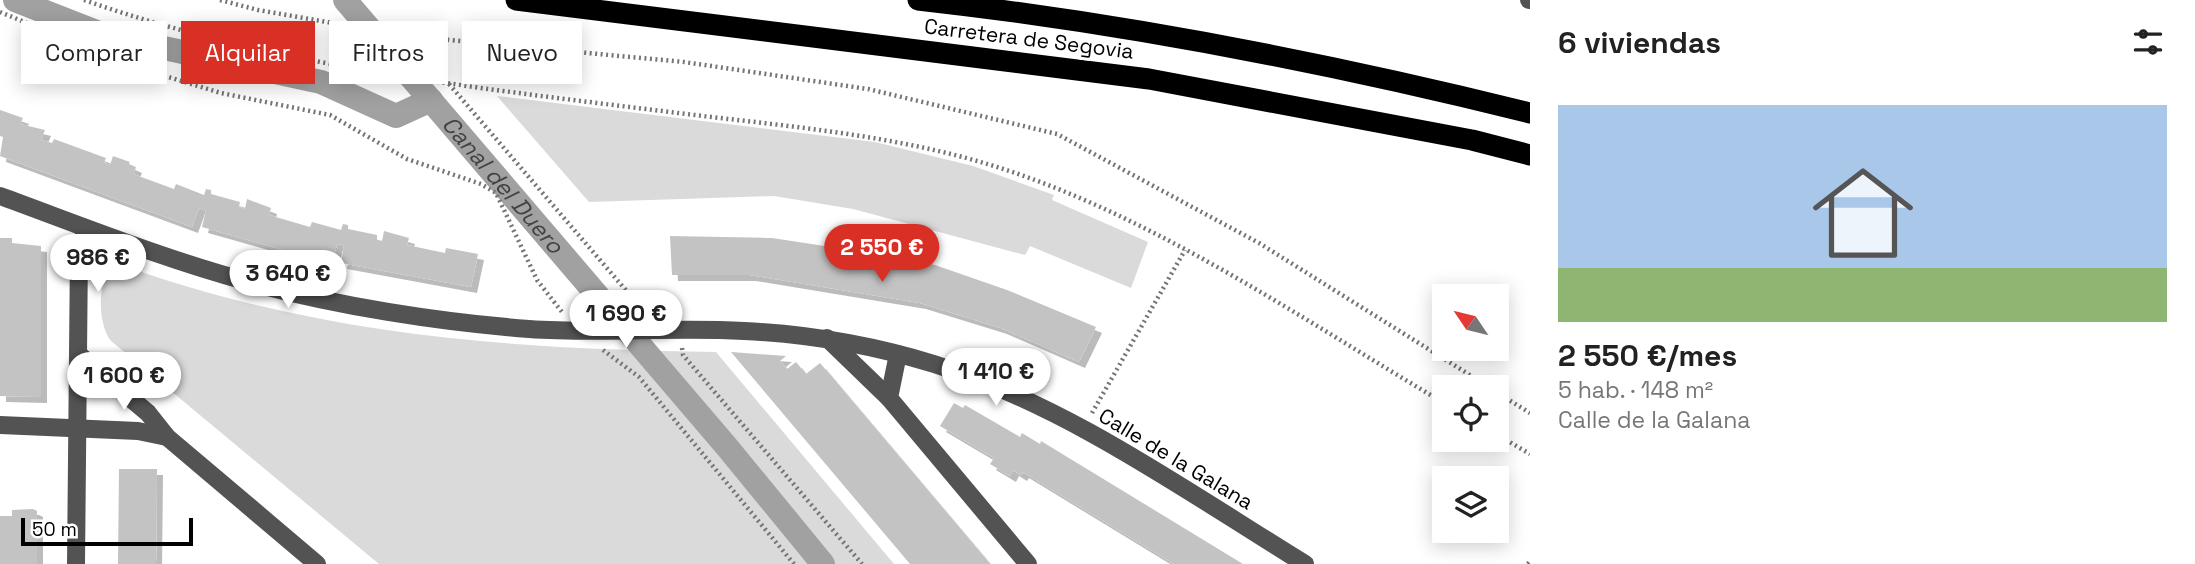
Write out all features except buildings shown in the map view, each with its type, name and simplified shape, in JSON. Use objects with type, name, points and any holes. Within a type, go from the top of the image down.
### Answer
[{"type":"highway","name":"Carretera de Segovia","points":[[516,0],[1149,79],[1472,139],[1530,155]]},
{"type":"highway","name":"Carretera de Segovia","points":[[918,0],[993,5],[1272,56],[1530,113]]},
{"type":"street","name":"Calle de la Galana","points":[[0,196],[86,229],[252,283],[415,316],[530,329],[741,331],[827,338],[898,354],[982,380],[1083,429],[1305,564]]},
{"type":"street","points":[[76,564],[79,250],[86,229]]},
{"type":"street","points":[[827,338],[890,398],[1028,564]]},
{"type":"street","points":[[78,354],[148,413],[167,437],[317,564]]},
{"type":"street","points":[[890,398],[898,354]]},
{"type":"street","points":[[0,425],[138,431],[167,437]]},
{"type":"path","points":[[84,0],[206,36],[361,72],[876,137],[973,160],[1056,190],[1185,250],[1432,396]]},
{"type":"path","points":[[220,0],[258,10],[407,36],[684,62],[867,89],[1057,134],[1259,243],[1470,375]]},
{"type":"path","points":[[0,12],[129,65],[221,93],[330,114],[407,159],[481,184],[496,194],[537,280],[574,330],[580,343],[597,345],[639,377],[794,564]]},
{"type":"path","points":[[1083,429],[1185,250]]},
{"type":"path","points":[[1509,400],[1530,414]]},
{"type":"path","points":[[1509,442],[1530,454]]},
{"type":"shaded area","points":[[497,96],[875,142],[973,166],[1054,195],[1052,200],[1148,242],[1131,288],[1030,246],[1025,255],[853,209],[774,196],[589,202]]},
{"type":"shaded area","points":[[124,266],[198,290],[271,309],[416,334],[564,347],[716,352],[894,564],[379,564],[111,341],[103,325],[101,293],[113,268]]},
{"type":"waterway","points":[[15,0],[104,35],[321,82],[396,116],[431,100]]},
{"type":"waterway","name":"Canal del Duero","points":[[345,0],[727,447],[823,564]]}]
